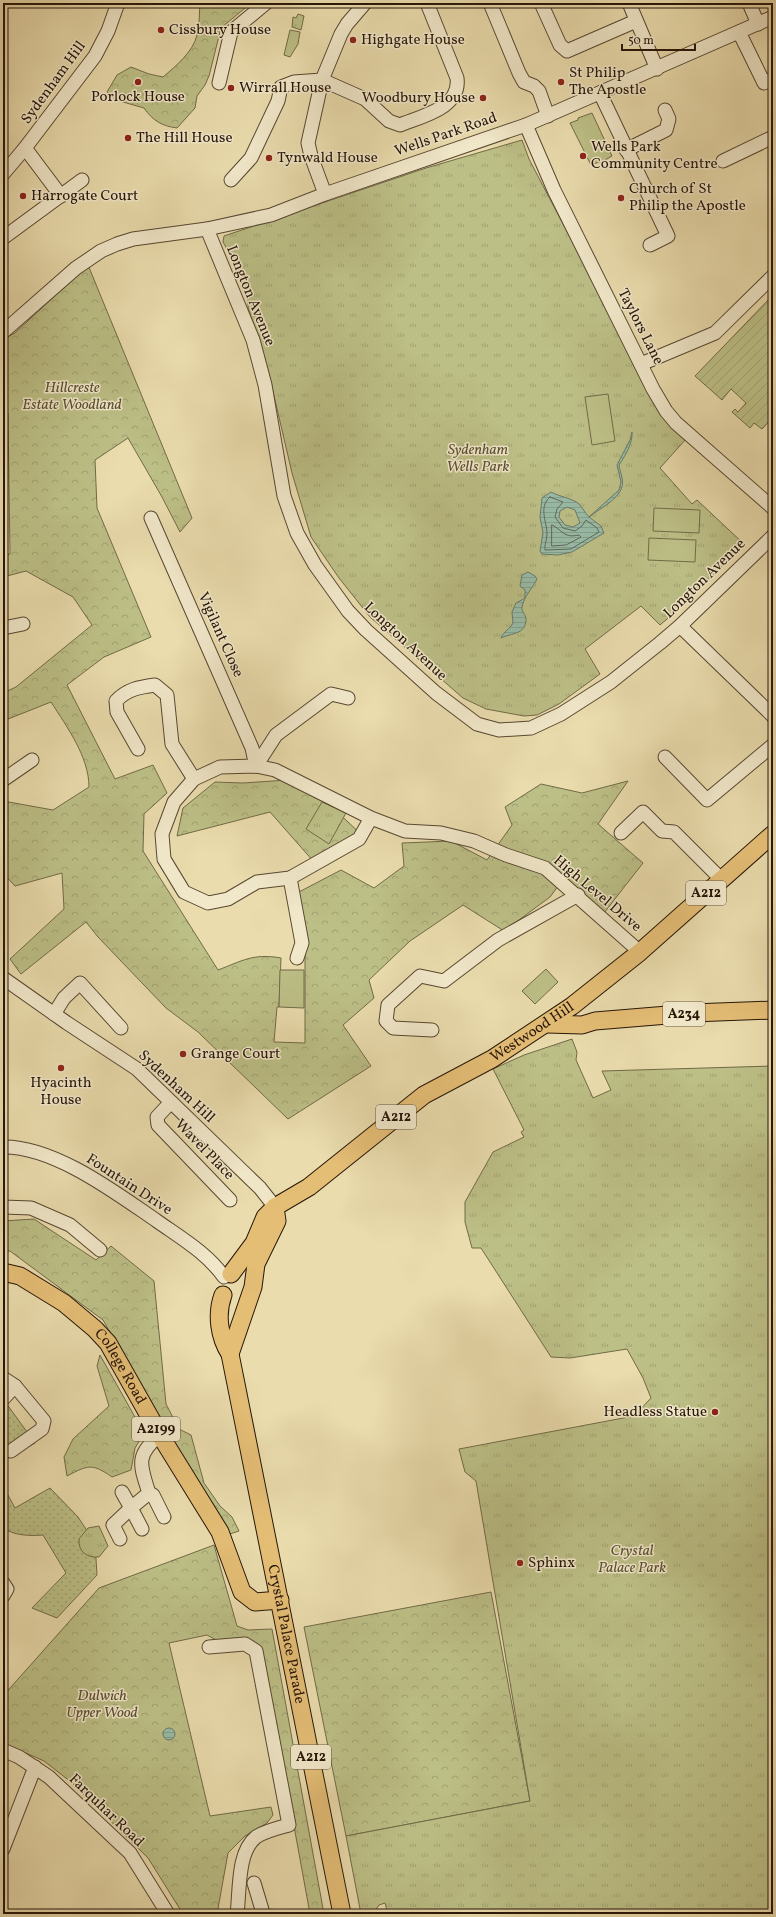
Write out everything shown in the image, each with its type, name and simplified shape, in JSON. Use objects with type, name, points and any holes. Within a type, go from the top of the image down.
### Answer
[{"type":"main road","name":"Westwood Hill","points":[[235,1287],[265,1217],[275,1207],[309,1187],[424,1095],[492,1059],[572,1006],[640,952],[773,834]]},
{"type":"main road","points":[[572,1006],[588,1023]]},
{"type":"main road","name":"A234","points":[[547,1024],[588,1023],[692,1013],[773,1010]]},
{"type":"main road","name":"A234","points":[[531,1034],[569,1030],[588,1023]]},
{"type":"main road","name":"A212","points":[[235,1287],[253,1287],[256,1264],[277,1221],[275,1207]]},
{"type":"main road","name":"College Road","points":[[3,1272],[20,1276],[64,1303],[95,1329],[110,1347],[160,1435],[220,1532],[242,1593],[255,1602],[280,1600]]},
{"type":"main road","name":"Crystal Palace Parade","points":[[232,1347],[222,1339],[220,1301],[235,1287]]},
{"type":"main road","name":"Crystal Palace Parade","points":[[235,1287],[232,1347],[342,1914]]},
{"type":"street","name":"Sydenham Hill","points":[[3,174],[25,148],[95,56],[108,31],[118,3]]},
{"type":"street","points":[[219,83],[231,32],[266,3]]},
{"type":"street","points":[[325,194],[311,156],[308,143],[322,80],[341,34],[347,24],[365,3]]},
{"type":"street","points":[[231,180],[251,158],[278,101],[281,87],[294,82],[322,80],[365,98],[389,121],[400,125],[446,106],[457,91],[457,78],[426,3]]},
{"type":"street","points":[[490,3],[519,73],[524,82],[534,86],[539,91],[548,116]]},
{"type":"street","points":[[541,3],[562,49],[567,51],[636,21]]},
{"type":"street","points":[[629,3],[657,69]]},
{"type":"street","points":[[748,3],[758,24]]},
{"type":"street","name":"Wells Park Road","points":[[3,332],[76,268],[101,251],[134,239],[206,229],[271,215],[325,194],[526,125],[773,17]]},
{"type":"street","points":[[739,32],[764,83],[773,79]]},
{"type":"street","points":[[600,93],[668,236],[650,245]]},
{"type":"street","points":[[626,150],[666,130],[669,119],[665,110]]},
{"type":"street","name":"Taylors Lane","points":[[526,125],[554,190],[659,401],[676,423],[773,508]]},
{"type":"street","points":[[723,161],[773,137]]},
{"type":"street","points":[[25,148],[61,196]]},
{"type":"street","points":[[3,238],[82,180]]},
{"type":"street","name":"Longton Avenue","points":[[206,229],[253,340],[264,385],[284,496],[297,532],[315,565],[348,611],[366,630],[436,693],[477,724],[499,730],[531,728],[561,714],[612,682],[680,626],[773,536]]},
{"type":"street","points":[[641,364],[715,333],[773,276]]},
{"type":"street","name":"Vigilant Close","points":[[151,518],[252,748],[256,766]]},
{"type":"street","points":[[3,628],[23,624]]},
{"type":"street","points":[[680,626],[773,716]]},
{"type":"street","points":[[138,749],[117,712],[116,701],[122,695],[137,688],[155,685],[167,695],[172,744],[194,779]]},
{"type":"street","points":[[256,766],[276,735],[331,694],[348,698]]},
{"type":"street","points":[[665,757],[707,800],[773,745]]},
{"type":"street","points":[[3,780],[32,760]]},
{"type":"street","name":"High Level Drive","points":[[371,818],[359,838],[290,878],[257,882],[228,899],[208,903],[184,892],[164,859],[162,834],[174,802],[194,779],[220,768],[256,766],[275,770],[371,818],[405,831],[441,833],[474,841],[506,855],[545,868],[578,895],[640,952]]},
{"type":"street","points":[[620,833],[642,812],[662,831],[674,832],[722,880]]},
{"type":"street","points":[[290,878],[302,943],[297,958]]},
{"type":"street","points":[[432,1030],[393,1028],[386,1021],[388,1005],[420,976],[444,981],[498,940],[578,895]]},
{"type":"street","name":"Sydenham Hill","points":[[3,978],[137,1069],[260,1188],[275,1207]]},
{"type":"street","points":[[54,1014],[64,998],[80,983],[121,1028]]},
{"type":"street","name":"Wavel Place","points":[[171,1102],[157,1117],[158,1125],[230,1200]]},
{"type":"street","name":"Fountain Drive","points":[[3,1147],[14,1147],[29,1150],[77,1170],[116,1193],[197,1249],[235,1287]]},
{"type":"street","points":[[3,1207],[31,1208],[70,1225],[100,1250]]},
{"type":"street","points":[[3,1378],[15,1386],[44,1421],[42,1429],[11,1451]]},
{"type":"street","points":[[3,1399],[15,1386]]},
{"type":"street","points":[[160,1435],[149,1444],[141,1459],[142,1471],[149,1493],[153,1495],[164,1517]]},
{"type":"street","points":[[122,1492],[142,1529]]},
{"type":"street","points":[[120,1539],[113,1525],[149,1493]]},
{"type":"street","points":[[3,1583],[6,1589],[3,1596]]},
{"type":"street","points":[[209,1648],[245,1644],[256,1652],[289,1826],[275,1829],[257,1837],[246,1849],[244,1853],[238,1908]]},
{"type":"street","name":"Farquhar Road","points":[[3,1750],[35,1766],[89,1813],[130,1853],[163,1911]]},
{"type":"street","points":[[3,1849],[35,1766]]},
{"type":"street","points":[[254,1883],[263,1913]]},
{"type":"street","points":[[238,1908],[258,1898]]},
{"type":"green space","points":[[200,3],[251,3],[221,28],[209,76],[205,85],[197,96],[195,108],[177,128],[158,122],[144,108],[116,100],[107,92],[117,75],[131,67],[149,74],[163,77],[178,63],[188,53],[195,41],[199,27]]},
{"type":"green space","points":[[298,14],[304,16],[301,30],[292,27],[293,17],[296,18]]},
{"type":"green space","points":[[290,30],[300,32],[298,44],[290,57],[284,55]]},
{"type":"green space","points":[[592,113],[612,156],[600,163],[591,165],[570,123],[578,120],[578,118]]},
{"type":"green space","name":"Sydenham Wells Park","points":[[522,140],[529,159],[597,289],[648,393],[657,408],[686,439],[660,468],[692,504],[697,500],[744,544],[660,625],[641,606],[585,649],[600,674],[559,704],[537,715],[524,716],[486,709],[463,698],[370,617],[339,578],[311,537],[292,473],[268,370],[248,307],[248,287],[223,242],[224,236],[426,168]]},
{"type":"green space","name":"Hillcreste Estate Woodland","points":[[88,265],[192,518],[180,532],[128,438],[95,460],[97,508],[151,637],[104,657],[67,685],[115,779],[153,765],[167,793],[144,814],[143,851],[218,970],[255,957],[263,956],[281,958],[279,1007],[277,1007],[274,1042],[305,1043],[305,944],[297,893],[341,870],[374,888],[404,866],[402,843],[451,841],[487,860],[512,825],[505,807],[541,784],[582,793],[628,781],[598,824],[643,863],[604,913],[564,878],[550,897],[504,931],[463,905],[410,941],[369,980],[374,998],[343,1025],[371,1066],[288,1119],[198,1032],[166,1008],[98,937],[86,922],[21,974],[10,959],[64,909],[62,873],[15,886],[3,873],[3,801],[53,810],[89,787],[88,776],[81,754],[70,732],[51,702],[3,721],[3,693],[16,687],[92,625],[73,597],[26,571],[3,577],[3,555],[10,554],[8,414],[3,404],[3,339],[15,333]]},
{"type":"green space","points":[[773,295],[773,417],[762,429],[754,423],[750,428],[732,412],[735,409],[738,412],[746,403],[731,389],[722,400],[695,376]]},
{"type":"green space","points":[[608,394],[615,441],[592,445],[585,397]]},
{"type":"green space","points":[[654,508],[700,510],[699,533],[653,531]]},
{"type":"green space","points":[[649,538],[696,540],[695,562],[648,560]]},
{"type":"green space","points":[[287,780],[331,806],[364,837],[314,862],[270,812],[177,836],[183,808],[215,782],[243,783]]},
{"type":"green space","points":[[322,802],[346,813],[329,844],[306,829]]},
{"type":"green space","points":[[546,969],[558,982],[535,1004],[522,991]]},
{"type":"green space","points":[[280,970],[304,970],[304,1008],[279,1007]]},
{"type":"green space","name":"Crystal Palace Park","points":[[572,1039],[577,1052],[576,1060],[593,1098],[611,1090],[602,1071],[773,1066],[773,1914],[388,1914],[385,1903],[379,1905],[373,1914],[361,1914],[346,1836],[530,1801],[476,1481],[465,1472],[459,1449],[634,1416],[651,1398],[643,1378],[627,1349],[570,1358],[551,1357],[481,1248],[472,1248],[465,1222],[465,1202],[493,1152],[524,1137],[521,1132],[524,1130],[493,1069],[524,1055]]},
{"type":"green space","points":[[34,1219],[96,1260],[111,1246],[154,1281],[166,1404],[179,1429],[191,1435],[204,1483],[220,1506],[232,1517],[239,1531],[230,1534],[159,1417],[103,1320],[10,1251],[3,1251],[3,1221]]},
{"type":"green space","points":[[100,1355],[144,1433],[135,1448],[131,1470],[112,1477],[99,1469],[90,1467],[67,1476],[64,1457],[73,1439],[109,1406],[97,1366]]},
{"type":"green space","points":[[6,1403],[35,1443],[3,1461],[3,1406]]},
{"type":"green space","points":[[3,1486],[15,1508],[50,1488],[78,1517],[95,1543],[97,1575],[57,1618],[32,1608],[66,1573],[43,1535],[16,1534],[3,1527]]},
{"type":"green space","points":[[99,1526],[108,1546],[99,1557],[87,1555],[80,1547],[79,1539],[88,1528]]},
{"type":"green space","name":"Dulwich Upper Wood","points":[[214,1545],[237,1626],[248,1630],[272,1629],[324,1914],[310,1914],[262,1650],[246,1638],[218,1641],[207,1635],[169,1643],[210,1816],[271,1807],[273,1815],[267,1823],[245,1836],[228,1853],[217,1914],[183,1914],[148,1858],[71,1782],[44,1761],[3,1743],[3,1696],[99,1588]]},
{"type":"green space","points":[[491,1592],[530,1801],[346,1836],[304,1627]]},
{"type":"water","points":[[632,432],[630,445],[619,465],[623,482],[620,492],[608,504],[589,517],[619,490],[621,482],[617,465],[630,440]]},
{"type":"water","points":[[551,492],[569,499],[579,504],[589,517],[601,526],[604,533],[572,552],[558,555],[542,554],[540,551],[543,533],[540,517],[542,498]],"holes":[[[567,507],[575,510],[580,523],[573,527],[565,525],[559,517],[560,511]]]},
{"type":"water","points":[[528,572],[537,579],[522,607],[526,617],[524,628],[517,633],[501,638],[513,623],[512,612],[516,603],[525,598],[525,590],[520,586],[522,575]]},
{"type":"water","points":[[167,1728],[171,1728],[175,1734],[171,1740],[167,1740],[163,1736],[163,1732]]},
{"type":"place","name":"Cissbury House","points":[[161,30]]},
{"type":"place","name":"Highgate House","points":[[353,40]]},
{"type":"place","name":"Porlock House","points":[[138,82]]},
{"type":"place","name":"St Philip The Apostle","points":[[561,82]]},
{"type":"place","name":"Wirrall House","points":[[231,88]]},
{"type":"place","name":"Woodbury House","points":[[483,98]]},
{"type":"place","name":"The Hill House","points":[[128,138]]},
{"type":"place","name":"Wells Park Community Centre","points":[[583,156]]},
{"type":"place","name":"Tynwald House","points":[[269,158]]},
{"type":"place","name":"Harrogate Court","points":[[23,196]]},
{"type":"place","name":"Church of St Philip the Apostle","points":[[621,198]]},
{"type":"place","name":"Grange Court","points":[[183,1054]]},
{"type":"place","name":"Hyacinth House","points":[[61,1068]]},
{"type":"place","name":"Headless Statue","points":[[715,1412]]},
{"type":"place","name":"Sphinx","points":[[520,1563]]}]
